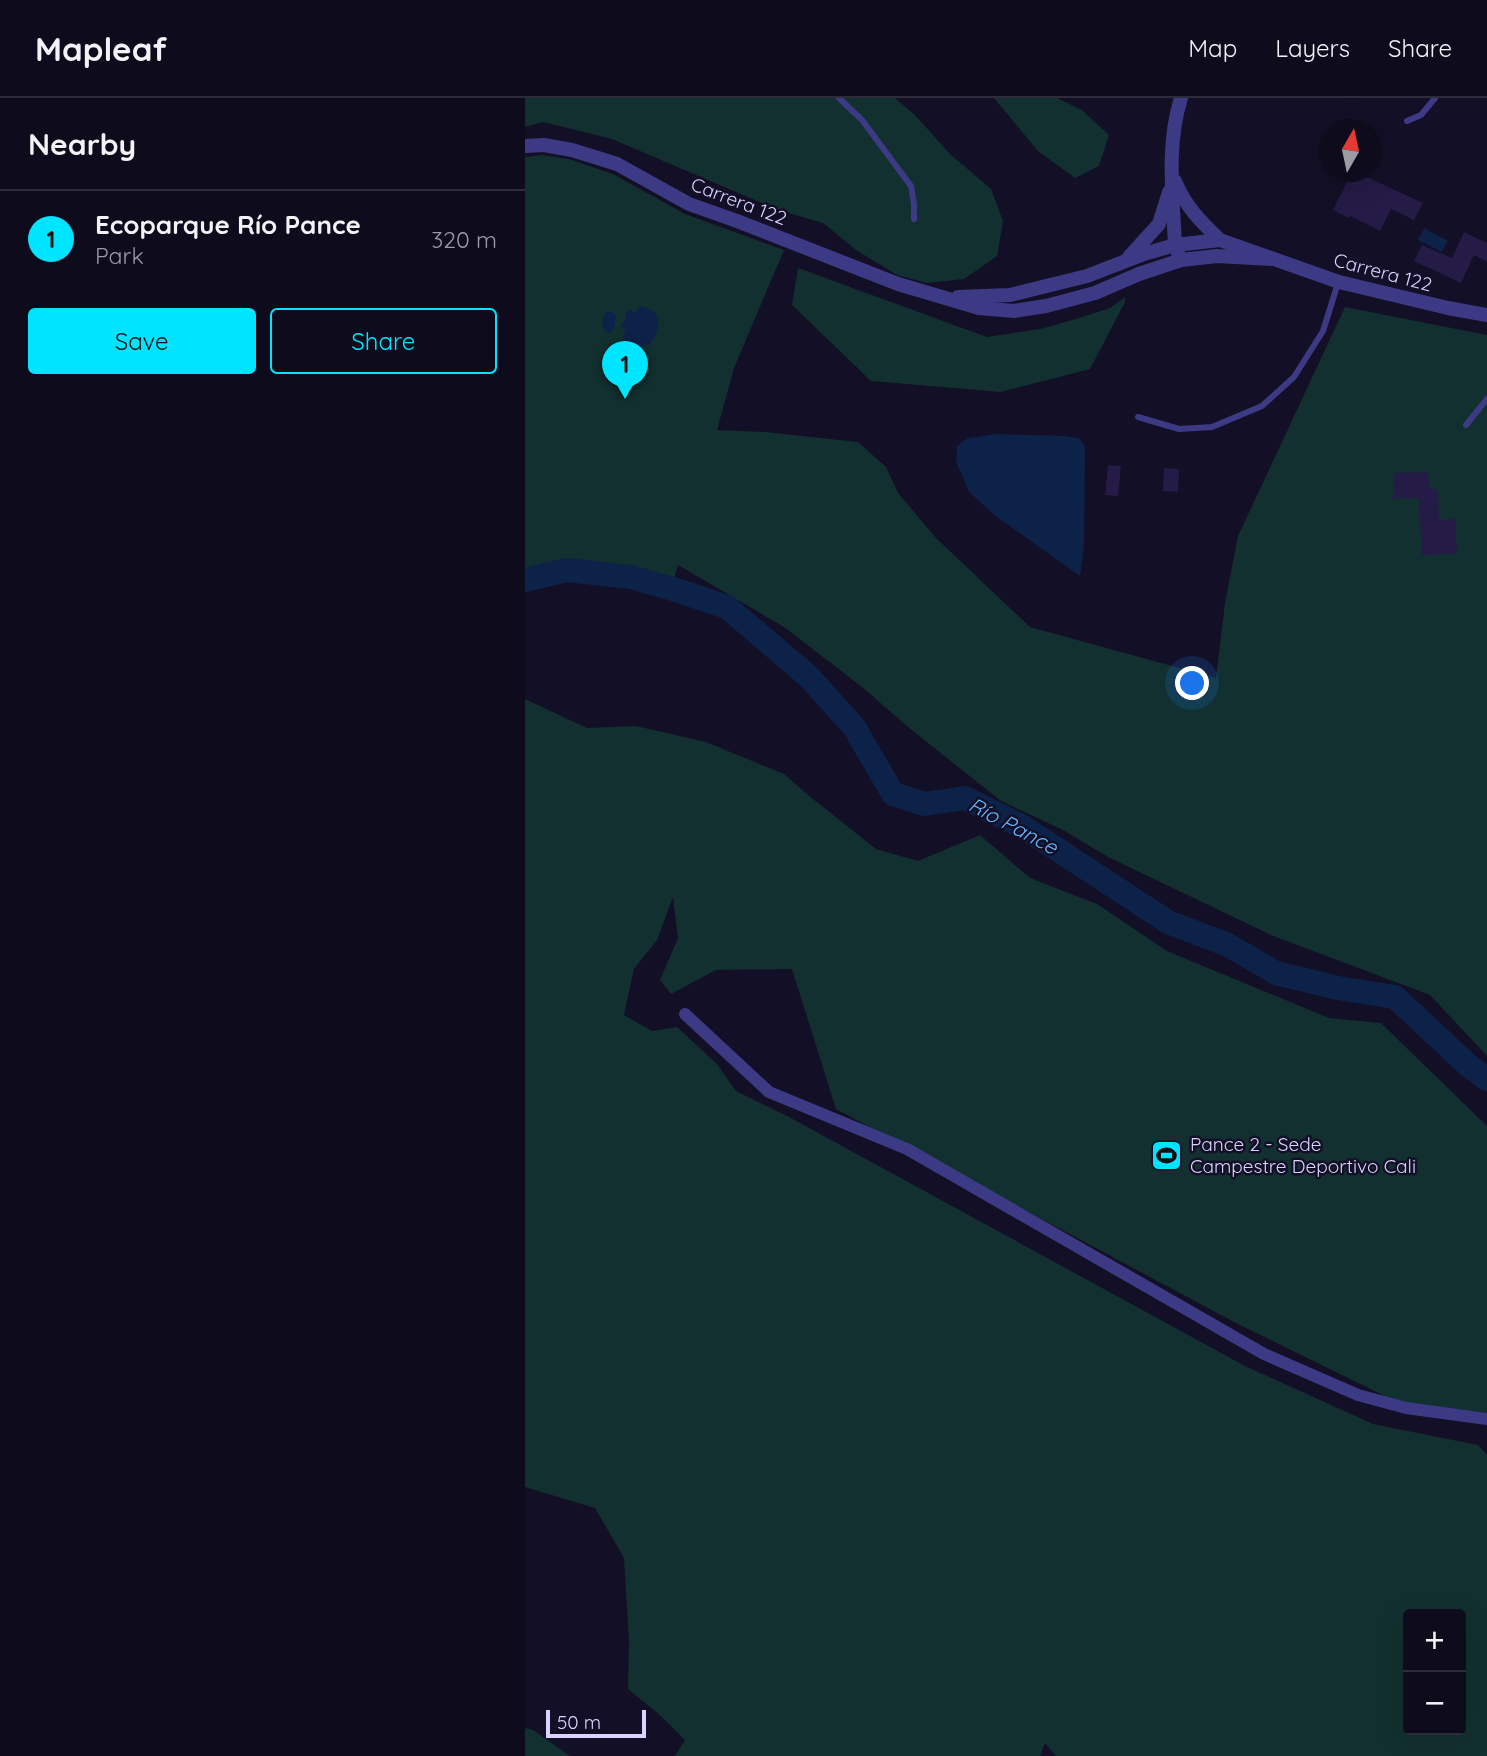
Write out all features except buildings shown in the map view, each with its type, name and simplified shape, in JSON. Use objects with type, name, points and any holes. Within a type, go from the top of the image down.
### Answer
[{"type":"street","points":[[1181,98],[1176,113],[1172,156],[1175,246],[1181,260]]},
{"type":"street","name":"Carrera 122","points":[[525,146],[562,148],[617,164],[689,204],[898,284],[979,308],[1014,311],[1047,306],[1095,293],[1181,260],[1217,256],[1272,259]]},
{"type":"street","points":[[1172,173],[1191,210],[1220,240]]},
{"type":"street","points":[[1123,262],[1159,224],[1172,173]]},
{"type":"street","name":"Carrera 122","points":[[940,297],[1010,295],[1087,276],[1144,254],[1175,246],[1220,240],[1339,282],[1448,309],[1487,315]]},
{"type":"street","points":[[685,1014],[769,1092],[907,1149],[1264,1354],[1358,1395],[1406,1408],[1487,1419]]},
{"type":"lane","points":[[839,98],[862,120],[911,186],[914,219]]},
{"type":"lane","points":[[1407,121],[1421,115],[1435,98]]},
{"type":"lane","points":[[1137,417],[1179,429],[1212,427],[1262,406],[1294,377],[1322,331],[1339,282]]},
{"type":"lane","points":[[1466,425],[1487,399]]},
{"type":"green space","points":[[525,98],[895,98],[915,115],[950,154],[991,189],[1003,221],[997,256],[964,279],[927,283],[897,275],[856,250],[823,223],[778,210],[612,139],[543,122],[525,127]]},
{"type":"green space","points":[[994,98],[1057,98],[1082,110],[1109,135],[1099,166],[1075,178],[1038,151]]},
{"type":"green space","points":[[542,155],[569,159],[613,174],[685,214],[784,250],[734,368],[717,430],[858,442],[886,467],[898,493],[936,538],[1030,627],[1216,678],[1225,603],[1238,536],[1345,307],[1487,335],[1487,1056],[1430,995],[1271,935],[1108,857],[1063,830],[1001,801],[784,627],[678,565],[673,589],[630,577],[567,570],[525,580],[525,157]]},
{"type":"green space","points":[[798,268],[987,337],[1040,329],[1110,308],[1125,297],[1125,302],[1090,369],[1001,392],[871,381],[792,305]]},
{"type":"green space","points":[[525,699],[587,728],[636,726],[706,742],[784,774],[876,849],[918,861],[980,835],[1030,878],[1097,904],[1167,951],[1329,1018],[1381,1023],[1487,1126],[1487,1413],[1395,1401],[1234,1322],[836,1109],[792,969],[716,970],[671,994],[660,980],[678,938],[673,897],[657,940],[634,969],[624,1015],[652,1031],[677,1027],[717,1064],[736,1091],[789,1117],[1245,1366],[1373,1424],[1478,1445],[1487,1455],[1487,1756],[1056,1756],[1045,1743],[1040,1756],[675,1756],[685,1740],[628,1689],[629,1640],[624,1558],[595,1508],[525,1487]]},
{"type":"green space","points":[[525,1728],[533,1730],[570,1756],[525,1756]]},
{"type":"water","points":[[1424,228],[1448,241],[1442,252],[1418,240]]},
{"type":"water","points":[[640,306],[650,309],[658,316],[657,332],[645,346],[632,347],[624,343],[626,330],[620,325],[625,321],[626,312],[631,310],[634,314]]},
{"type":"water","points":[[607,311],[616,315],[614,329],[609,333],[602,327]]},
{"type":"water","points":[[996,434],[1065,436],[1079,438],[1085,446],[1084,546],[1080,576],[997,517],[970,493],[956,462],[957,446],[968,438]]},
{"type":"waterway","name":"Río Pance","points":[[525,580],[567,570],[630,577],[727,607],[809,677],[854,727],[893,794],[924,804],[965,798],[1023,827],[1168,922],[1228,945],[1276,973],[1338,988],[1395,997],[1469,1066],[1487,1079]]},
{"type":"place","name":"Ecoparque Río Pance","points":[[625,399]]},
{"type":"place","name":"Pance 2 - Sede Campestre Deportivo Cali","points":[[1167,1155]]}]
